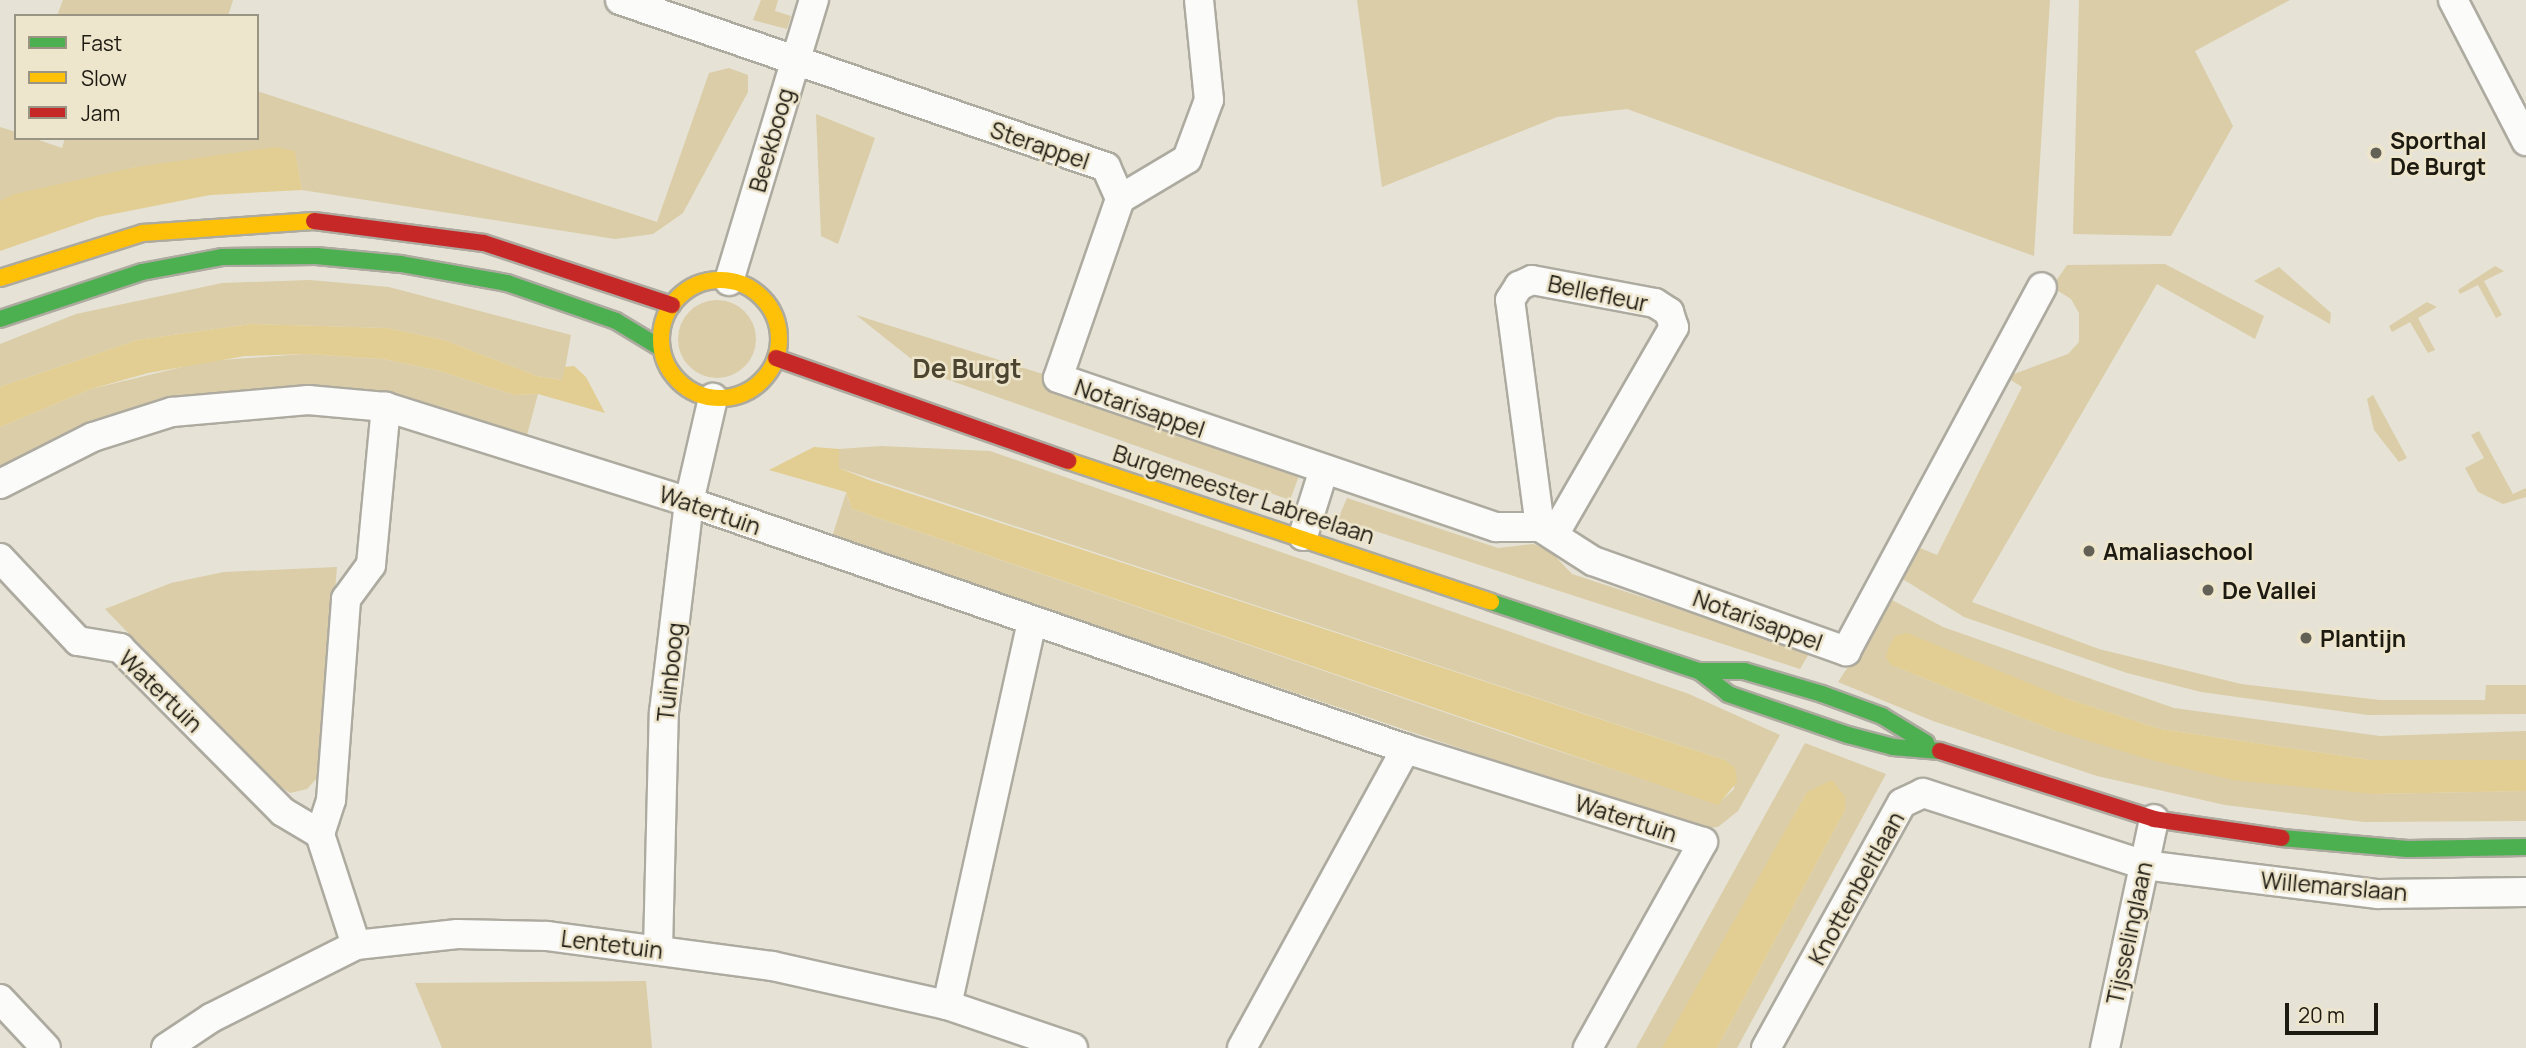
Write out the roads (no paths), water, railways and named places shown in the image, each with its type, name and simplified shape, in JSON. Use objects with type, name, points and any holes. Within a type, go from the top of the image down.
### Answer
[{"type":"street","name":"Sterappel","points":[[620,0],[792,63],[1106,167],[1120,199]]},
{"type":"street","name":"Beekboog","points":[[729,281],[792,63],[814,0]]},
{"type":"street","points":[[1120,199],[1187,159],[1209,100],[1199,0]]},
{"type":"street","points":[[2453,0],[2526,141]]},
{"type":"street","name":"Notarisappel","points":[[1120,199],[1058,379],[1324,472],[1496,527],[1548,530],[1593,561],[1846,651],[2042,287]]},
{"type":"street","points":[[0,278],[143,233],[303,220],[484,243],[672,304]]},
{"type":"street","points":[[0,319],[142,272],[222,257],[316,256],[401,264],[506,283],[616,321],[661,348],[679,382],[713,398],[733,397],[752,389],[776,358],[779,337],[770,309],[748,287],[729,281],[697,285],[672,304],[664,318],[661,348]]},
{"type":"street","name":"Bellefleur","points":[[1532,280],[1655,303],[1669,312],[1674,327],[1548,530],[1510,300],[1519,286],[1532,280]]},
{"type":"street","name":"Burgemeester Labreelaan","points":[[776,358],[987,434],[1303,536],[1699,671],[1744,671],[1822,694],[1882,716],[1936,750]]},
{"type":"street","name":"Tuinboog","points":[[658,950],[664,712],[689,502],[713,398]]},
{"type":"street","name":"Watertuin","points":[[0,484],[93,437],[172,412],[308,400],[386,407],[689,502],[1406,749],[1703,842],[1588,1048]]},
{"type":"street","points":[[356,945],[320,834],[331,800],[346,599],[371,565],[386,407]]},
{"type":"street","points":[[1303,536],[1324,472]]},
{"type":"street","name":"Watertuin","points":[[0,558],[78,641],[120,648],[283,812],[320,834]]},
{"type":"street","points":[[947,1005],[1032,621]]},
{"type":"street","name":"Burgemeester Labreelaan","points":[[1699,671],[1728,694],[1807,722],[1894,747],[1936,750],[2154,818],[2322,845],[2408,849],[2526,847]]},
{"type":"street","points":[[1242,1048],[1406,749]]},
{"type":"street","name":"Knottenbeltlaan","points":[[1766,1048],[1897,812],[1909,798],[1923,793],[2144,864]]},
{"type":"street","name":"Tijsselinglaan","points":[[2105,1048],[2154,818]]},
{"type":"street","name":"Willemarslaan","points":[[2144,864],[2378,894],[2526,892]]},
{"type":"street","name":"Lentetuin","points":[[166,1048],[211,1018],[356,945],[457,934],[547,936],[772,966],[947,1005],[1073,1048]]},
{"type":"street","points":[[0,999],[46,1048]]},
{"type":"place","name":"Sporthal De Burgt","points":[[2376,153]]},
{"type":"place","name":"Amaliaschool","points":[[2089,551]]},
{"type":"place","name":"De Vallei","points":[[2208,590]]},
{"type":"place","name":"Plantijn","points":[[2306,638]]},
{"type":"district","name":"De Burgt","points":[[967,369]]}]
